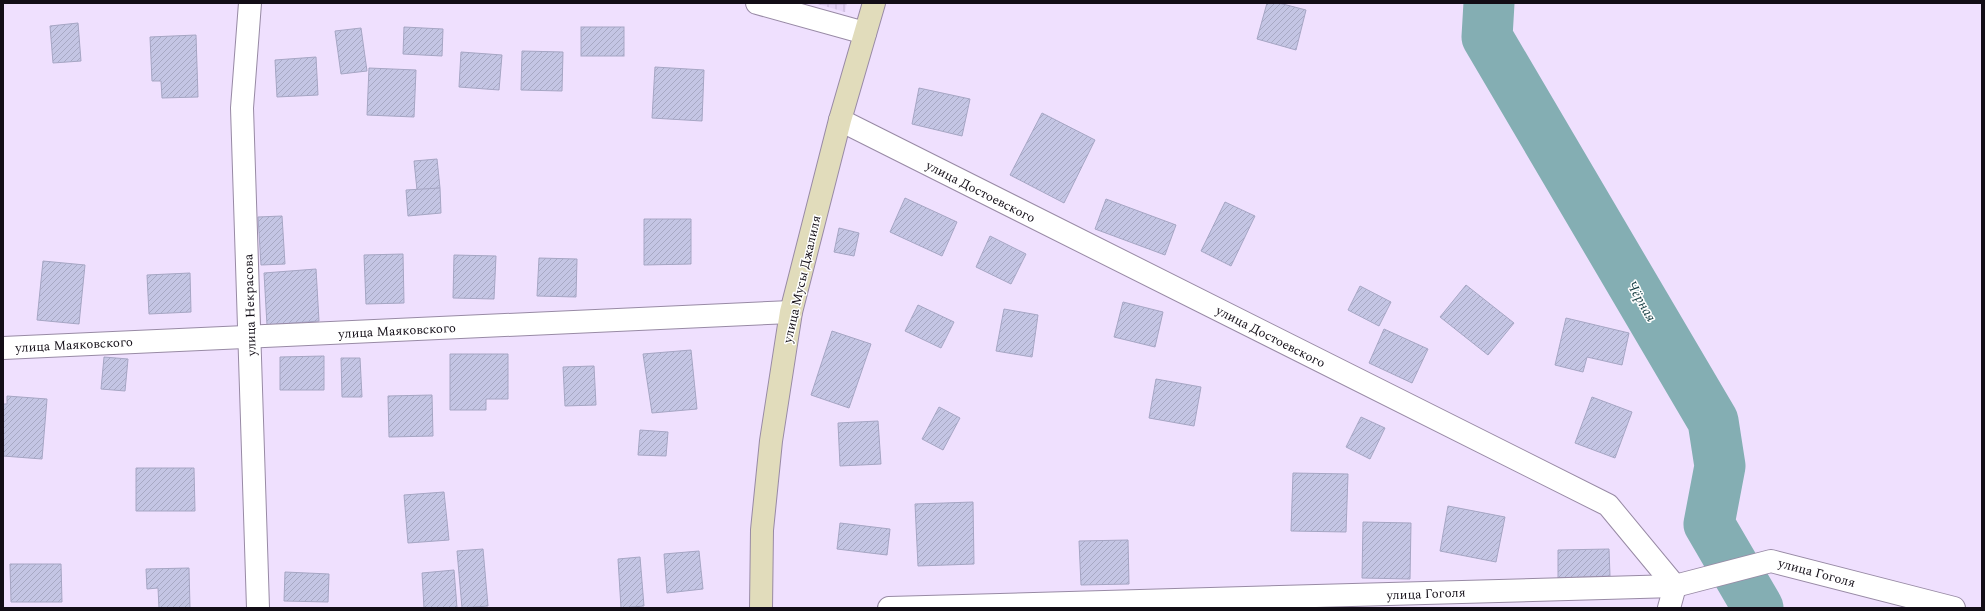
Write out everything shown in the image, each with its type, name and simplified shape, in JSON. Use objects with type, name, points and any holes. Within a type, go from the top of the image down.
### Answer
[{"type":"main road","name":"улица Мусы Джалиля","points":[[761,608],[762,530],[770,449],[791,312],[840,120],[874,3]]},
{"type":"street","name":"улица Некрасова","points":[[250,3],[242,108],[258,608]]},
{"type":"street","points":[[757,3],[865,33]]},
{"type":"street","name":"улица Достоевского","points":[[840,120],[1608,505],[1675,586]]},
{"type":"street","name":"улица Маяковского","points":[[3,348],[791,312]]},
{"type":"street","name":"улица Гоголя","points":[[888,608],[1675,586],[1771,561],[1954,608]]},
{"type":"street","points":[[1669,608],[1675,586]]},
{"type":"shaded area","points":[[814,3],[847,3],[845,12]]},
{"type":"building","points":[[1267,3],[1279,3],[1306,10],[1296,50],[1257,39]]},
{"type":"building","points":[[78,23],[81,61],[53,63],[50,26]]},
{"type":"building","points":[[404,27],[443,29],[442,56],[403,54]]},
{"type":"building","points":[[581,27],[624,27],[624,56],[581,56]]},
{"type":"building","points":[[361,28],[367,71],[341,74],[335,31]]},
{"type":"building","points":[[196,35],[198,97],[162,98],[161,81],[152,81],[150,37]]},
{"type":"building","points":[[522,51],[563,52],[562,91],[521,90]]},
{"type":"building","points":[[461,52],[502,55],[499,90],[459,87]]},
{"type":"building","points":[[316,57],[318,95],[277,97],[275,60]]},
{"type":"building","points":[[655,67],[704,70],[702,121],[652,118]]},
{"type":"building","points":[[369,68],[416,70],[414,117],[367,115]]},
{"type":"building","points":[[919,88],[970,99],[962,136],[912,124]]},
{"type":"building","points":[[1042,113],[1095,140],[1064,203],[1010,175]]},
{"type":"building","points":[[437,159],[440,188],[417,190],[414,161]]},
{"type":"building","points":[[440,188],[441,213],[408,216],[406,190]]},
{"type":"building","points":[[905,198],[957,222],[942,256],[890,232]]},
{"type":"building","points":[[1106,199],[1176,225],[1165,255],[1095,229]]},
{"type":"building","points":[[1225,202],[1255,216],[1231,266],[1201,251]]},
{"type":"building","points":[[282,216],[285,264],[261,265],[258,217]]},
{"type":"building","points":[[644,219],[691,219],[691,264],[644,265]]},
{"type":"building","points":[[839,228],[859,233],[854,256],[834,252]]},
{"type":"building","points":[[990,236],[1026,254],[1011,284],[976,267]]},
{"type":"building","points":[[403,254],[404,303],[366,304],[364,255]]},
{"type":"building","points":[[454,255],[496,256],[494,299],[453,298]]},
{"type":"building","points":[[539,258],[577,259],[576,297],[537,296]]},
{"type":"building","points":[[43,261],[85,265],[79,324],[37,320]]},
{"type":"building","points":[[316,269],[319,321],[267,325],[264,273]]},
{"type":"building","points":[[190,273],[191,312],[149,314],[147,275]]},
{"type":"building","points":[[1466,285],[1514,323],[1488,355],[1440,317]]},
{"type":"building","points":[[1360,286],[1391,302],[1379,326],[1348,310]]},
{"type":"building","points":[[1123,302],[1163,312],[1155,347],[1114,337]]},
{"type":"building","points":[[918,305],[954,322],[941,348],[905,331]]},
{"type":"building","points":[[1004,309],[1038,315],[1032,357],[996,351]]},
{"type":"building","points":[[1566,318],[1629,333],[1622,365],[1587,357],[1583,372],[1555,365]]},
{"type":"building","points":[[1384,329],[1428,349],[1412,383],[1369,363]]},
{"type":"building","points":[[832,331],[871,344],[849,408],[811,395]]},
{"type":"building","points":[[691,350],[697,409],[652,413],[643,354]]},
{"type":"building","points":[[450,354],[508,354],[508,399],[486,399],[486,410],[450,410]]},
{"type":"building","points":[[324,356],[324,390],[280,390],[280,357]]},
{"type":"building","points":[[104,357],[128,359],[125,391],[101,389]]},
{"type":"building","points":[[341,358],[360,358],[362,397],[342,397]]},
{"type":"building","points":[[594,366],[596,405],[565,406],[563,367]]},
{"type":"building","points":[[1156,379],[1201,387],[1194,426],[1149,418]]},
{"type":"building","points":[[432,395],[433,436],[389,437],[388,396]]},
{"type":"building","points":[[7,396],[47,399],[42,459],[3,456],[3,404],[7,404]]},
{"type":"building","points":[[1592,397],[1632,412],[1615,458],[1575,443]]},
{"type":"building","points":[[939,407],[960,418],[943,450],[922,439]]},
{"type":"building","points":[[1361,417],[1385,428],[1370,459],[1346,447]]},
{"type":"building","points":[[878,421],[881,464],[840,466],[838,423]]},
{"type":"building","points":[[640,430],[668,432],[666,456],[638,455]]},
{"type":"building","points":[[136,468],[194,468],[195,511],[136,511]]},
{"type":"building","points":[[1293,473],[1348,474],[1346,532],[1291,531]]},
{"type":"building","points":[[444,492],[449,540],[408,543],[404,495]]},
{"type":"building","points":[[973,502],[974,564],[918,566],[915,504]]},
{"type":"building","points":[[1448,506],[1505,517],[1496,562],[1440,551]]},
{"type":"building","points":[[1363,522],[1411,523],[1410,579],[1362,578]]},
{"type":"building","points":[[840,523],[890,529],[887,555],[837,549]]},
{"type":"building","points":[[1128,540],[1129,584],[1081,585],[1079,541]]},
{"type":"building","points":[[483,549],[488,606],[462,608],[457,551]]},
{"type":"building","points":[[1609,549],[1610,576],[1558,578],[1558,550]]},
{"type":"building","points":[[699,551],[703,589],[667,593],[664,554]]},
{"type":"building","points":[[640,557],[644,606],[621,608],[618,559]]},
{"type":"building","points":[[10,564],[61,564],[62,602],[11,602]]},
{"type":"building","points":[[189,568],[190,608],[159,608],[158,588],[147,589],[146,569]]},
{"type":"building","points":[[454,570],[457,608],[424,608],[422,573]]},
{"type":"building","points":[[285,572],[329,574],[328,602],[284,601]]},
{"type":"waterway","name":"Чёрная","points":[[1489,3],[1487,37],[1713,421],[1720,466],[1709,524],[1758,608]]}]
